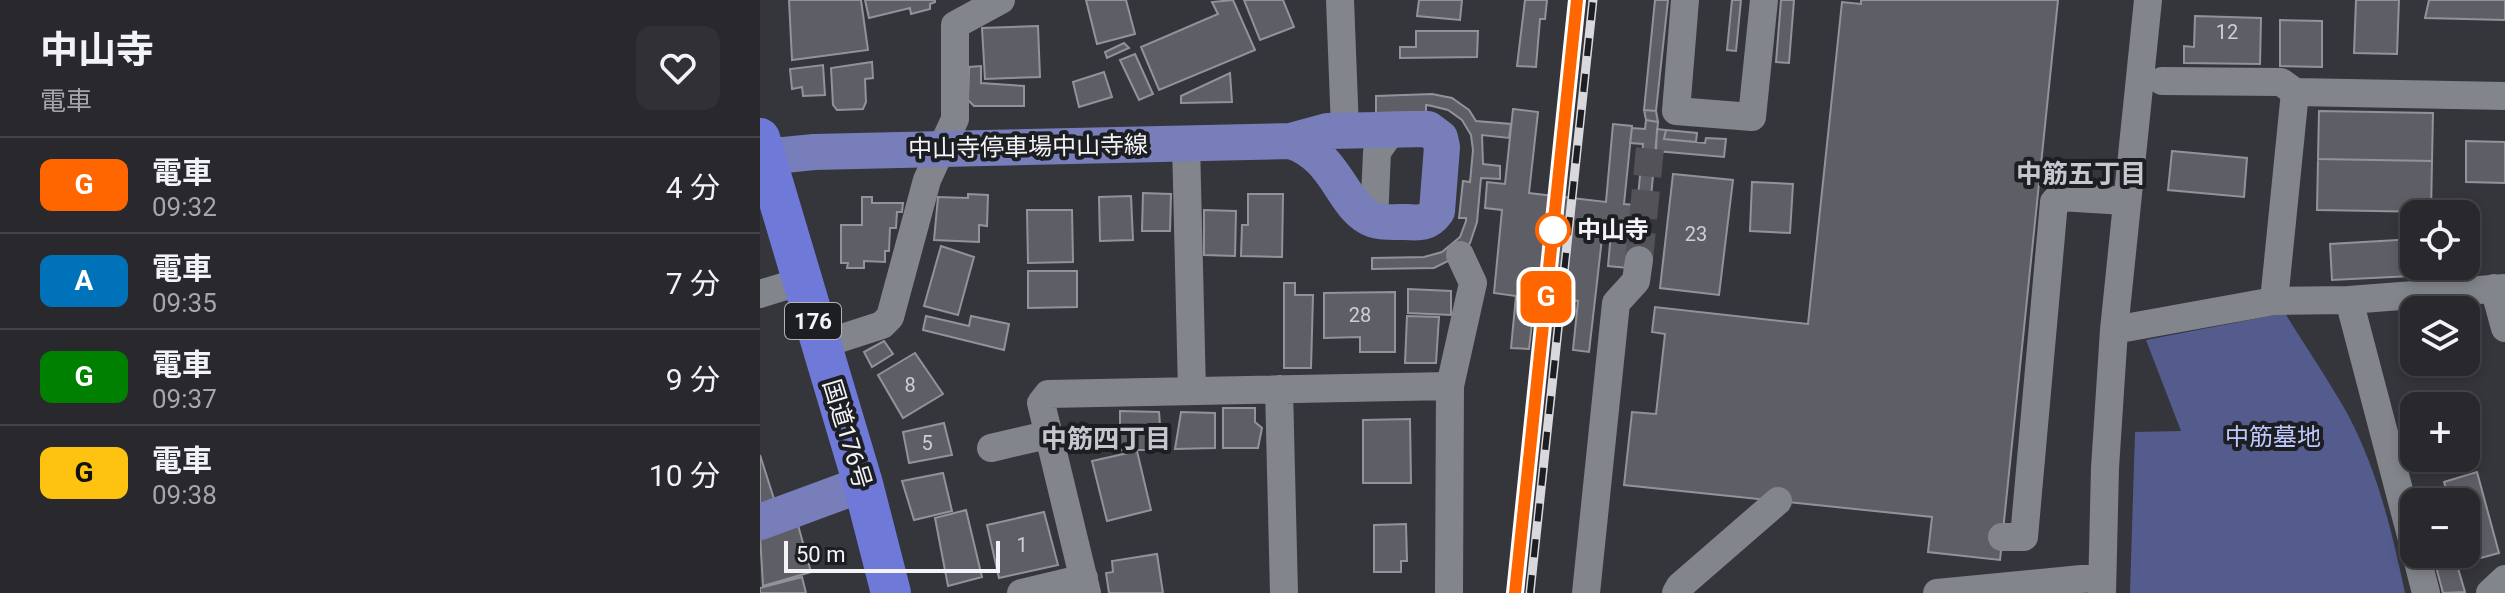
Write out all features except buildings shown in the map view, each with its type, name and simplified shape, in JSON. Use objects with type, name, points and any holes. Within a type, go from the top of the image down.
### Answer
[{"type":"highway","name":"国道176号","points":[[764,168],[802,281],[863,484],[891,593]]},
{"type":"main road","name":"中山寺停車場中山寺線","points":[[764,168],[814,152],[1291,141],[1345,129],[1428,129],[1440,138],[1437,211],[1432,219],[1419,223],[1374,221]]},
{"type":"main road","points":[[1291,141],[1320,155],[1358,208],[1374,221]]},
{"type":"main road","points":[[760,522],[863,484]]},
{"type":"street","points":[[820,345],[882,325],[890,317],[927,180],[955,119],[955,25],[1001,0]]},
{"type":"street","points":[[1340,0],[1345,129]]},
{"type":"street","points":[[1685,0],[1676,111],[1752,117],[1764,0]]},
{"type":"street","points":[[1937,593],[2102,585],[2114,330],[2148,0]]},
{"type":"street","points":[[2162,81],[2281,82],[2295,92],[2505,96]]},
{"type":"street","points":[[2274,301],[2295,92]]},
{"type":"street","points":[[1374,221],[1377,152],[1394,128]]},
{"type":"street","points":[[1186,143],[1192,391]]},
{"type":"street","points":[[2002,537],[2024,537],[2054,202],[2059,197],[2126,201]]},
{"type":"street","points":[[1449,593],[1450,386],[1473,283],[1460,255]]},
{"type":"street","points":[[1586,593],[1616,303],[1636,281],[1639,260]]},
{"type":"street","points":[[760,294],[802,281]]},
{"type":"street","points":[[2114,330],[2274,301],[2349,300],[2500,288],[2505,328]]},
{"type":"street","points":[[2349,300],[2400,492]]},
{"type":"street","points":[[1021,593],[1085,585],[1047,435],[1041,403],[1048,394],[1450,386]]},
{"type":"street","points":[[1279,389],[1284,593]]},
{"type":"street","points":[[991,448],[1047,435]]},
{"type":"street","points":[[1676,593],[1680,586],[1778,501]]},
{"type":"street","points":[[2420,568],[2426,593]]},
{"type":"street","points":[[2490,593],[2505,579]]},
{"type":"green space","name":"中筋墓地","points":[[2285,313],[2358,434],[2382,501],[2405,593],[2130,593],[2135,432],[2181,431],[2146,340]]},
{"type":"tunnel","points":[[1639,260],[1651,138]]},
{"type":"railway","points":[[1515,593],[1577,0]]},
{"type":"railway","points":[[1530,593],[1593,0]]},
{"type":"train","name":"G","points":[[1515,593],[1577,0]]},
{"type":"place","name":"中山寺","points":[[1553,230]]},
{"type":"district","name":"中筋五丁目","points":[[2081,174]]},
{"type":"district","name":"中筋四丁目","points":[[1106,439]]}]
